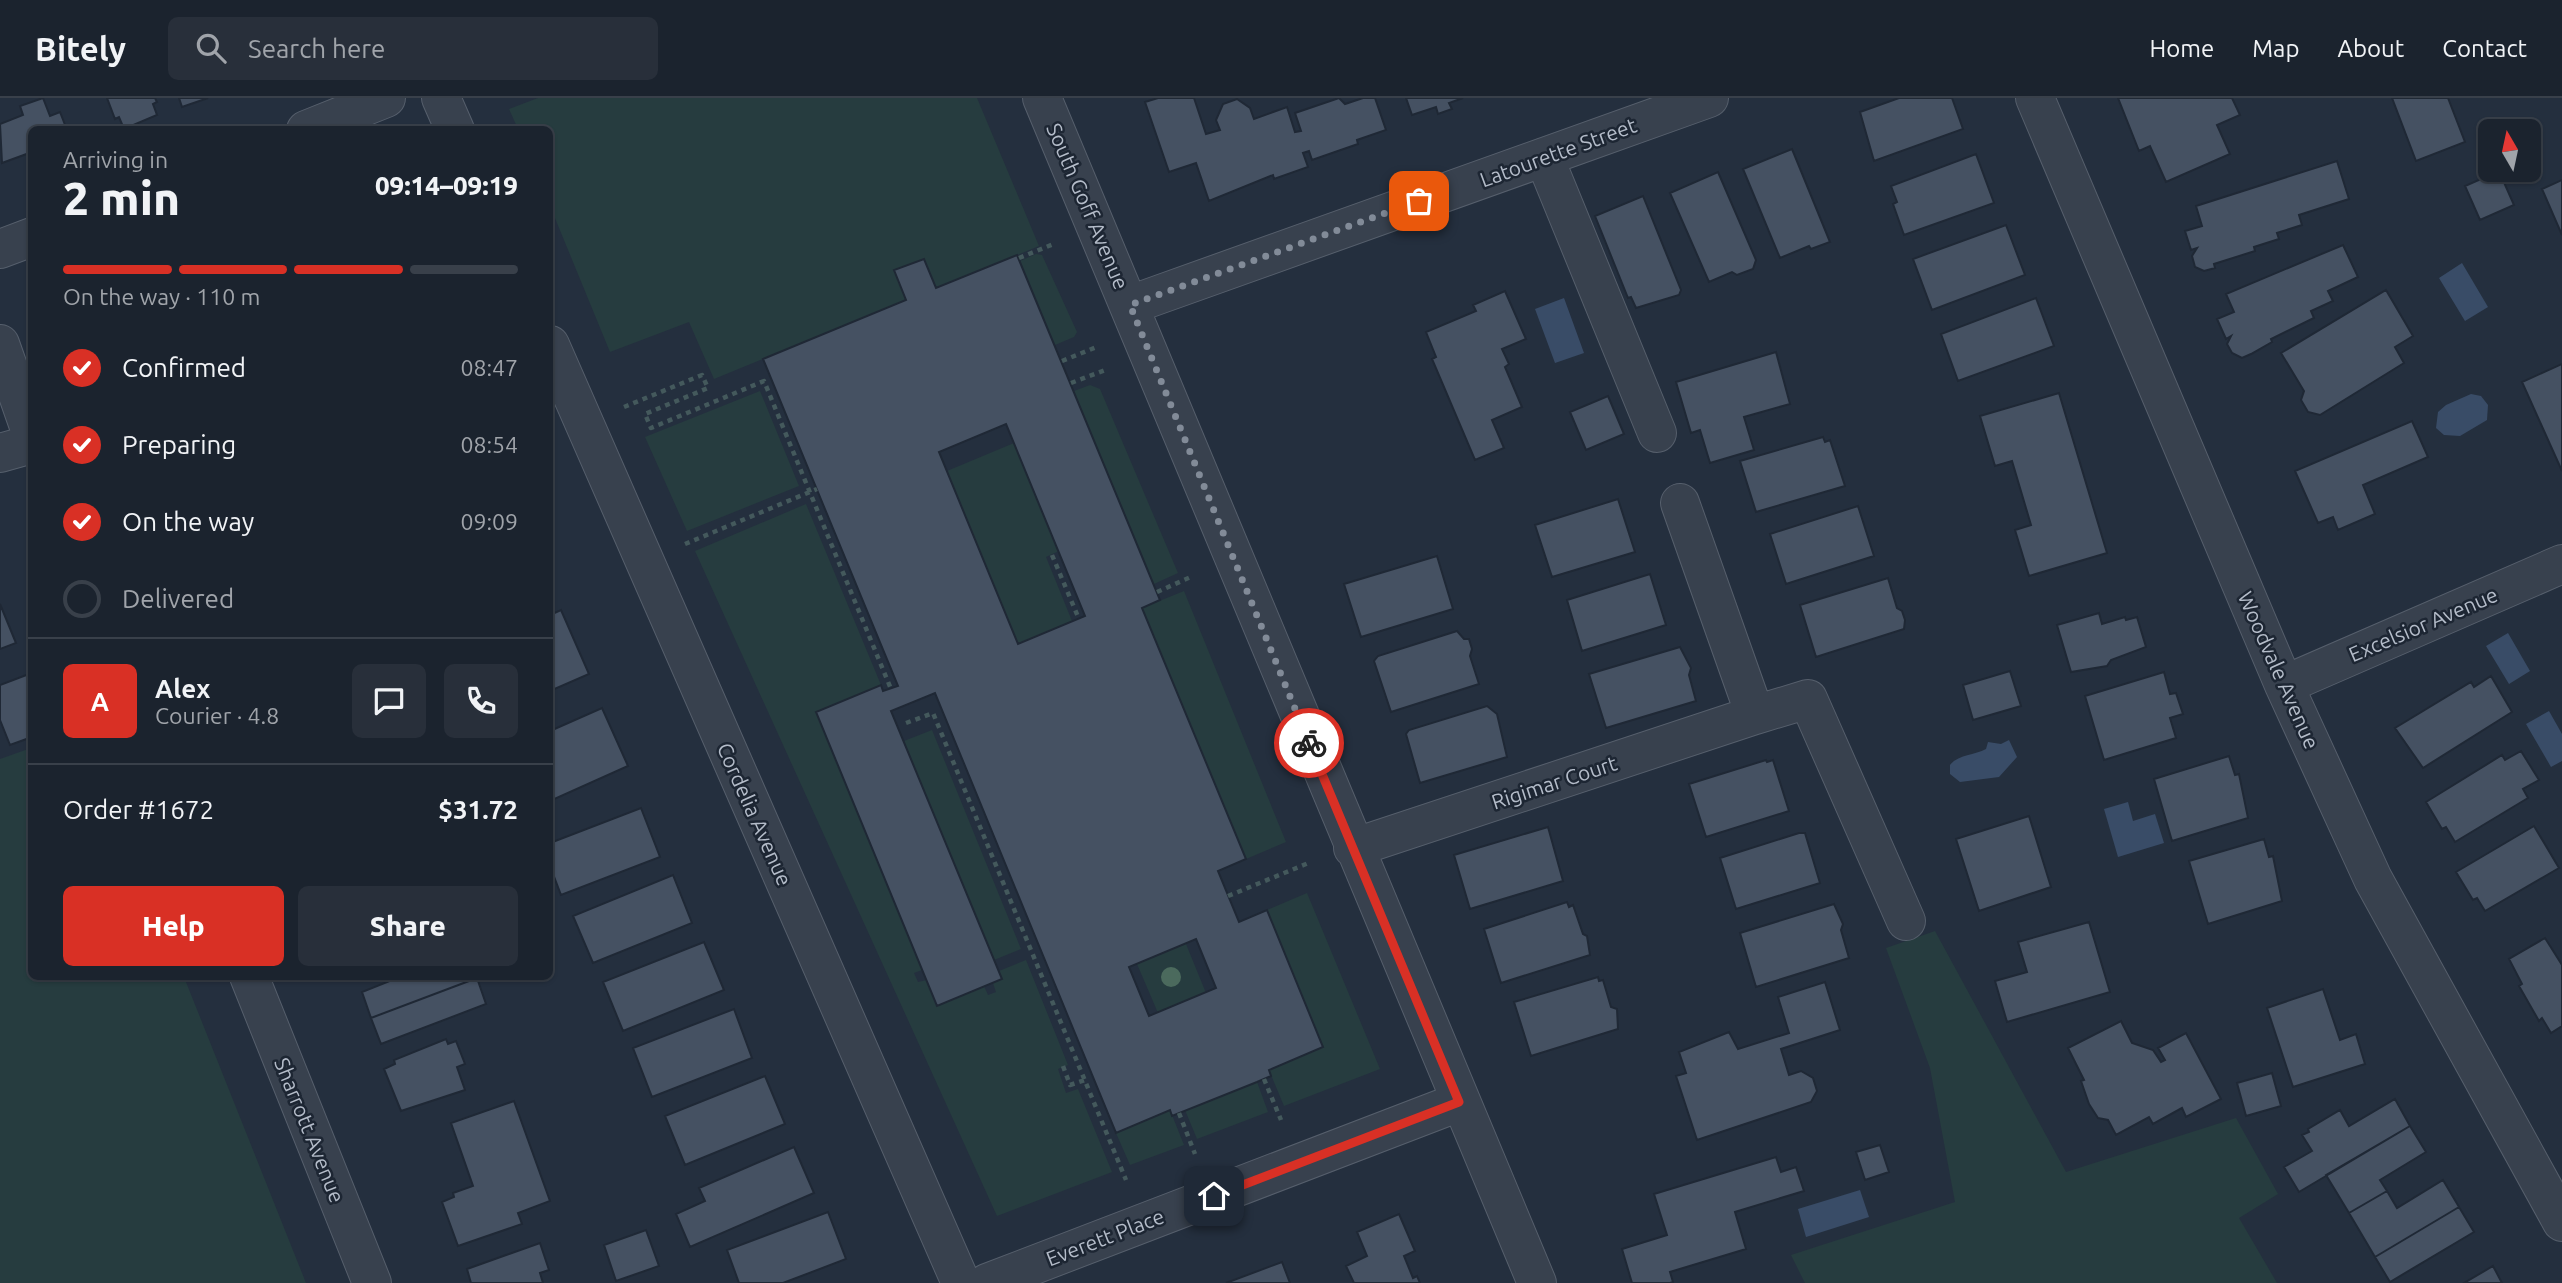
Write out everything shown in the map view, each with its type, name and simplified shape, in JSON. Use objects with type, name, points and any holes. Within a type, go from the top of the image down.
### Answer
[{"type":"street","points":[[316,126],[386,98]]},
{"type":"street","points":[[441,98],[453,126]]},
{"type":"street","name":"South Goff Avenue","points":[[1042,98],[1459,1102],[1537,1283]]},
{"type":"street","name":"Latourette Street","points":[[1130,305],[1709,98]]},
{"type":"street","name":"Woodvale Avenue","points":[[2035,98],[2284,685],[2373,879],[2562,1222]]},
{"type":"street","points":[[1544,157],[1657,433]]},
{"type":"street","points":[[0,249],[28,238]]},
{"type":"street","points":[[0,344],[28,424]]},
{"type":"street","name":"Cordelia Avenue","points":[[553,352],[961,1283]]},
{"type":"street","points":[[0,453],[28,445]]},
{"type":"street","points":[[1680,503],[1755,715]]},
{"type":"street","name":"Excelsior Avenue","points":[[2284,685],[2562,564]]},
{"type":"street","name":"Rigimar Court","points":[[1353,848],[1808,699],[1906,921]]},
{"type":"street","name":"Sharrott Avenue","points":[[250,980],[372,1283]]},
{"type":"street","name":"Everett Place","points":[[987,1283],[1459,1102]]},
{"type":"path","points":[[1019,258],[1056,243]]},
{"type":"path","points":[[1062,360],[1099,346]]},
{"type":"path","points":[[1071,383],[1108,369]]},
{"type":"path","points":[[624,407],[702,374],[708,388],[645,414],[651,428],[764,381],[891,689]]},
{"type":"path","points":[[685,544],[817,489]]},
{"type":"path","points":[[1052,555],[1079,619]]},
{"type":"path","points":[[1157,592],[1193,576]]},
{"type":"path","points":[[906,723],[933,713],[1126,1180]]},
{"type":"path","points":[[1228,896],[1311,862]]},
{"type":"path","points":[[1063,1066],[1070,1085],[1085,1080]]},
{"type":"path","points":[[1264,1079],[1280,1120]]},
{"type":"path","points":[[1179,1113],[1195,1154]]},
{"type":"green space","points":[[538,98],[977,98],[1039,246],[936,288],[924,259],[894,270],[906,300],[714,379],[689,322],[610,352],[553,213],[553,126],[517,126],[509,109]]},
{"type":"green space","points":[[1036,254],[1042,255],[1077,332],[1074,337],[1055,345],[1020,261]]},
{"type":"green space","points":[[1090,385],[1100,389],[1178,573],[1154,584],[1074,391]]},
{"type":"green space","points":[[760,391],[799,486],[687,531],[645,437]]},
{"type":"green space","points":[[1014,443],[1059,551],[1046,557],[1072,621],[1018,644],[947,471]]},
{"type":"green space","points":[[806,504],[881,685],[816,712],[922,970],[914,973],[918,982],[927,980],[938,1006],[984,986],[988,995],[996,992],[993,983],[1002,979],[999,971],[1026,960],[1068,1065],[1058,1069],[1066,1093],[1078,1089],[1112,1172],[997,1216],[695,551]]},
{"type":"green space","points":[[1184,591],[1286,842],[1246,859],[1142,608]]},
{"type":"green space","points":[[932,730],[1021,949],[994,960],[904,741]]},
{"type":"green space","points":[[28,749],[28,980],[185,980],[306,1283],[0,1283],[0,759]]},
{"type":"green space","points":[[1307,893],[1380,1069],[1284,1106],[1269,1070],[1323,1047],[1267,910]]},
{"type":"green space","points":[[1935,931],[2066,1172],[2236,1118],[2278,1194],[2239,1218],[2277,1283],[1805,1283],[1791,1255],[1955,1202],[1930,1068],[1886,948]]},
{"type":"green space","points":[[1186,944],[1206,993],[1158,1013],[1137,964]]},
{"type":"green space","points":[[1257,1082],[1268,1112],[1197,1139],[1185,1110]]},
{"type":"green space","points":[[1170,1110],[1184,1145],[1130,1165],[1116,1133]]},
{"type":"water","points":[[2462,263],[2488,307],[2465,321],[2439,278]]},
{"type":"water","points":[[1564,298],[1584,353],[1555,363],[1535,309]]},
{"type":"water","points":[[2471,394],[2481,396],[2488,405],[2487,420],[2460,436],[2444,435],[2436,428],[2438,412],[2446,405]]},
{"type":"water","points":[[2508,633],[2530,671],[2509,684],[2486,646]]},
{"type":"water","points":[[2549,711],[2562,734],[2562,761],[2551,767],[2526,724]]},
{"type":"water","points":[[2009,740],[2017,757],[1999,777],[1960,782],[1950,774],[1950,765],[1957,759],[1986,749],[1988,742],[2001,744]]},
{"type":"water","points":[[2128,802],[2133,821],[2155,814],[2164,843],[2118,857],[2104,809]]},
{"type":"water","points":[[1860,1190],[1869,1217],[1806,1237],[1798,1209]]},
{"type":"building","points":[[43,98],[50,116],[60,112],[65,126],[28,126],[28,153],[2,163],[0,124],[23,115],[20,106]]},
{"type":"building","points":[[107,98],[155,98],[157,102],[153,104],[157,115],[131,126],[123,126],[119,117],[115,119]]},
{"type":"building","points":[[179,98],[208,98],[182,107]]},
{"type":"building","points":[[1158,98],[1194,98],[1206,134],[1220,130],[1216,120],[1223,104],[1237,99],[1250,108],[1254,119],[1287,107],[1295,132],[1301,131],[1295,113],[1339,98],[1345,104],[1363,98],[1375,98],[1386,130],[1357,140],[1358,144],[1312,160],[1309,151],[1303,153],[1308,167],[1274,179],[1273,175],[1209,201],[1196,163],[1169,172],[1145,102]]},
{"type":"building","points":[[1406,98],[1463,98],[1449,103],[1452,109],[1438,114],[1436,107],[1412,115]]},
{"type":"building","points":[[1899,98],[1952,98],[1963,129],[1874,161],[1860,112]]},
{"type":"building","points":[[2118,98],[2232,98],[2240,115],[2217,125],[2230,154],[2166,182],[2150,146],[2139,151]]},
{"type":"building","points":[[2392,98],[2448,98],[2465,142],[2416,161]]},
{"type":"building","points":[[1792,149],[1830,242],[1811,249],[1809,246],[1780,258],[1743,169]]},
{"type":"building","points":[[1976,154],[1994,203],[1904,235],[1893,204],[1897,202],[1891,186]]},
{"type":"building","points":[[2337,161],[2349,199],[2299,215],[2302,225],[2277,233],[2279,239],[2254,247],[2255,251],[2214,264],[2215,268],[2204,271],[2195,267],[2192,256],[2197,248],[2191,250],[2185,231],[2202,226],[2196,206]]},
{"type":"building","points":[[1718,172],[1756,260],[1753,269],[1737,275],[1732,272],[1709,282],[1670,193]]},
{"type":"building","points":[[2478,180],[2504,182],[2514,205],[2480,220],[2465,186]]},
{"type":"building","points":[[2562,180],[2562,235],[2542,189]]},
{"type":"building","points":[[1643,196],[1681,290],[1679,295],[1636,308],[1631,297],[1628,298],[1595,216]]},
{"type":"building","points":[[2006,225],[2025,275],[1932,310],[1913,259]]},
{"type":"building","points":[[2343,245],[2358,277],[2328,291],[2333,301],[2311,311],[2314,318],[2271,339],[2272,342],[2242,358],[2232,353],[2227,344],[2231,336],[2226,339],[2217,319],[2234,312],[2226,294]]},
{"type":"building","points":[[1017,255],[1160,600],[1142,608],[1246,859],[1218,871],[1239,922],[1267,910],[1323,1047],[1269,1070],[1271,1076],[1257,1082],[1172,1116],[1170,1110],[1116,1133],[935,693],[891,711],[1002,979],[937,1006],[816,712],[881,685],[883,691],[898,686],[763,359],[906,300],[894,270],[924,259],[936,288]],"holes":[[[1006,424],[1085,616],[1018,644],[939,452]],[[1196,939],[1216,988],[1149,1016],[1129,967]]]},
{"type":"building","points":[[2386,290],[2413,336],[2395,347],[2404,363],[2320,415],[2308,412],[2301,400],[2304,391],[2281,353]]},
{"type":"building","points":[[1505,291],[1526,339],[1502,349],[1509,364],[1505,367],[1522,407],[1492,420],[1504,448],[1475,460],[1432,359],[1436,357],[1426,332],[1476,311],[1473,305]]},
{"type":"building","points":[[2036,298],[2054,346],[1958,381],[1941,334]]},
{"type":"building","points":[[1776,352],[1790,404],[1744,417],[1754,450],[1710,463],[1700,430],[1691,433],[1676,382]]},
{"type":"building","points":[[2562,364],[2562,471],[2522,382]]},
{"type":"building","points":[[2059,393],[2107,553],[2029,576],[2015,530],[2031,525],[2012,461],[1995,466],[1980,416]]},
{"type":"building","points":[[1608,396],[1624,434],[1586,450],[1570,412]]},
{"type":"building","points":[[2412,421],[2428,457],[2363,485],[2375,514],[2338,530],[2333,517],[2318,523],[2295,471]]},
{"type":"building","points":[[1823,437],[1825,442],[1830,440],[1845,486],[1756,512],[1740,461]]},
{"type":"building","points":[[1618,499],[1635,552],[1552,577],[1535,525]]},
{"type":"building","points":[[1858,506],[1874,556],[1786,584],[1770,534]]},
{"type":"building","points":[[1437,556],[1453,609],[1361,637],[1344,584]]},
{"type":"building","points":[[1650,574],[1666,625],[1582,651],[1567,600]]},
{"type":"building","points":[[1888,578],[1897,608],[1902,611],[1905,620],[1904,629],[1816,657],[1800,605]]},
{"type":"building","points":[[0,604],[16,643],[0,649]]},
{"type":"building","points":[[561,610],[589,674],[553,690],[553,614]]},
{"type":"building","points":[[2099,613],[2102,624],[2125,617],[2126,620],[2137,617],[2146,647],[2111,660],[2107,666],[2071,672],[2057,625]]},
{"type":"building","points":[[1457,631],[1464,639],[1469,639],[1472,649],[1470,656],[1479,684],[1391,712],[1374,661],[1378,656]]},
{"type":"building","points":[[1680,647],[1691,668],[1689,675],[1696,701],[1606,728],[1589,674]]},
{"type":"building","points":[[2010,671],[2021,706],[1973,720],[1963,685]]},
{"type":"building","points":[[2164,672],[2170,694],[2176,693],[2183,714],[2170,718],[2176,738],[2104,760],[2085,696]]},
{"type":"building","points":[[28,674],[28,738],[10,745],[0,720],[0,685]]},
{"type":"building","points":[[2491,676],[2512,712],[2423,768],[2395,728],[2471,682],[2474,687]]},
{"type":"building","points":[[1487,706],[1497,714],[1507,757],[1420,783],[1406,734],[1409,730]]},
{"type":"building","points":[[602,708],[628,766],[553,800],[553,730]]},
{"type":"building","points":[[2521,751],[2539,780],[2523,789],[2528,798],[2455,842],[2446,827],[2442,829],[2426,802],[2502,755],[2505,760]]},
{"type":"building","points":[[2229,756],[2235,775],[2239,774],[2248,818],[2172,841],[2154,779]]},
{"type":"building","points":[[1773,760],[1789,811],[1706,837],[1689,784]]},
{"type":"building","points":[[641,808],[660,857],[561,895],[553,874],[553,842]]},
{"type":"building","points":[[2029,816],[2051,887],[1979,911],[1956,839]]},
{"type":"building","points":[[2534,826],[2559,868],[2485,911],[2477,898],[2473,900],[2456,872]]},
{"type":"building","points":[[1548,827],[1563,881],[1470,909],[1454,855]]},
{"type":"building","points":[[1805,833],[1820,883],[1736,909],[1720,858]]},
{"type":"building","points":[[2264,839],[2269,857],[2273,856],[2282,901],[2208,924],[2189,861]]},
{"type":"building","points":[[673,875],[692,923],[593,963],[573,916]]},
{"type":"building","points":[[1567,902],[1569,907],[1573,905],[1583,934],[1587,936],[1590,955],[1501,983],[1484,929]]},
{"type":"building","points":[[1834,904],[1843,924],[1841,930],[1849,958],[1756,987],[1740,933]]},
{"type":"building","points":[[2089,922],[2110,992],[2007,1022],[1995,981],[2027,972],[2018,942]]},
{"type":"building","points":[[2545,938],[2562,965],[2562,1026],[2551,1033],[2542,1018],[2539,1021],[2519,986],[2522,984],[2509,959]]},
{"type":"building","points":[[704,942],[724,990],[623,1031],[603,982]]},
{"type":"building","points":[[1598,977],[1599,981],[1603,980],[1611,1007],[1617,1009],[1618,1029],[1531,1056],[1514,1002]]},
{"type":"building","points":[[392,980],[472,980],[371,1018],[362,992]]},
{"type":"building","points":[[472,980],[478,980],[486,1004],[381,1044],[371,1018]]},
{"type":"building","points":[[1825,982],[1840,1030],[1781,1049],[1789,1075],[1801,1071],[1813,1078],[1817,1091],[1811,1102],[1697,1140],[1676,1076],[1686,1073],[1679,1052],[1729,1032],[1738,1049],[1789,1033],[1778,997]]},
{"type":"building","points":[[2323,989],[2340,1040],[2356,1034],[2365,1064],[2293,1087],[2267,1008]]},
{"type":"building","points":[[734,1009],[752,1058],[652,1097],[633,1048]]},
{"type":"building","points":[[2121,1021],[2132,1043],[2153,1050],[2161,1062],[2165,1060],[2158,1048],[2186,1033],[2221,1099],[2186,1117],[2182,1108],[2153,1124],[2149,1117],[2116,1135],[2108,1120],[2098,1118],[2089,1104],[2081,1081],[2084,1080],[2068,1048]]},
{"type":"building","points":[[446,1039],[448,1044],[456,1041],[465,1064],[457,1067],[465,1090],[401,1111],[384,1069],[395,1064],[394,1060]]},
{"type":"building","points":[[2272,1073],[2281,1106],[2246,1116],[2237,1083]]},
{"type":"building","points":[[765,1076],[785,1124],[685,1165],[665,1116]]},
{"type":"building","points":[[2395,1099],[2410,1126],[2299,1192],[2284,1167],[2312,1151],[2302,1135],[2309,1132],[2308,1129],[2340,1110],[2349,1126]]},
{"type":"building","points":[[514,1101],[550,1201],[518,1213],[522,1224],[458,1246],[442,1202],[454,1197],[453,1193],[473,1186],[451,1123]]},
{"type":"building","points":[[2410,1126],[2426,1152],[2380,1180],[2387,1191],[2349,1213],[2326,1175]]},
{"type":"building","points":[[1880,1145],[1889,1172],[1865,1180],[1856,1152]]},
{"type":"building","points":[[794,1147],[814,1193],[690,1247],[676,1214],[705,1201],[699,1188]]},
{"type":"building","points":[[1776,1157],[1781,1172],[1796,1167],[1804,1191],[1735,1212],[1746,1249],[1670,1272],[1673,1282],[1670,1283],[1632,1283],[1622,1249],[1667,1235],[1654,1194]]},
{"type":"building","points":[[2443,1180],[2459,1207],[2375,1257],[2349,1213],[2387,1191],[2397,1208]]},
{"type":"building","points":[[2459,1207],[2474,1232],[2390,1282],[2375,1257]]},
{"type":"building","points":[[828,1212],[846,1259],[783,1283],[739,1283],[727,1250]]},
{"type":"building","points":[[1399,1214],[1415,1251],[1404,1256],[1413,1278],[1417,1276],[1420,1283],[1354,1283],[1346,1266],[1367,1256],[1357,1232]]},
{"type":"building","points":[[646,1230],[659,1266],[616,1281],[604,1245]]},
{"type":"building","points":[[540,1243],[549,1270],[540,1273],[543,1283],[471,1283],[467,1269]]},
{"type":"building","points":[[1282,1262],[1290,1283],[1226,1283]]},
{"type":"building","points":[[2493,1266],[2502,1283],[2464,1283]]},
{"type":"way so far","points":[[1309,743],[1130,305],[1419,201]]},
{"type":"route","points":[[1214,1196],[1459,1102],[1309,743]]}]
